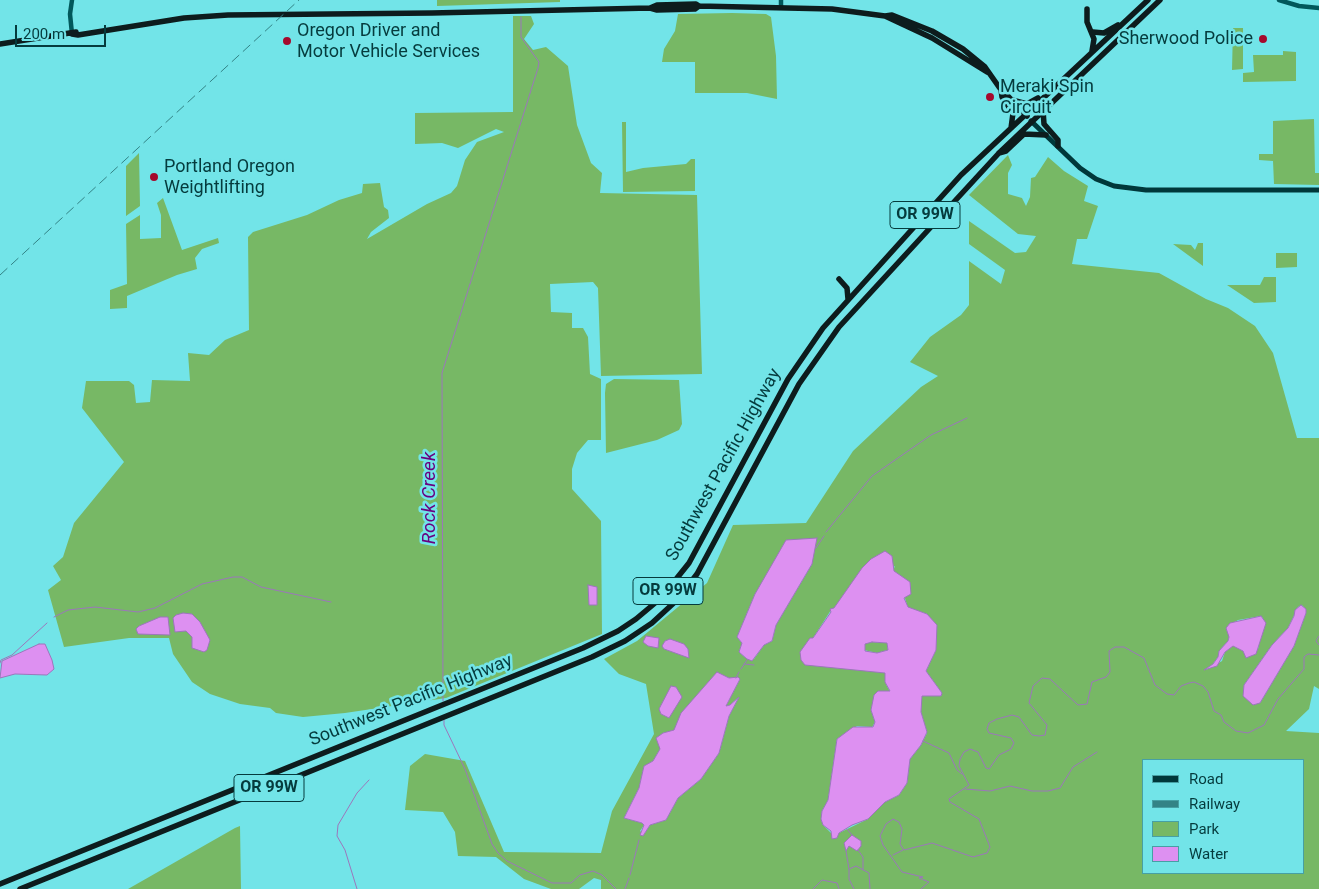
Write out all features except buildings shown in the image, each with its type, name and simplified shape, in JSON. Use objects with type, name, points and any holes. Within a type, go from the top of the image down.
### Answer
[{"type":"highway","name":"Southwest Pacific Highway","points":[[0,884],[530,670],[606,637],[645,612],[661,598],[683,572],[712,524],[788,379],[815,339],[848,299],[961,175],[1148,0]]},
{"type":"highway","name":"Southwest Pacific Highway","points":[[20,889],[616,646],[652,623],[673,604],[691,582],[722,528],[798,384],[839,327],[998,153],[1160,0]]},
{"type":"highway","points":[[0,44],[130,26],[233,15],[650,8],[657,10],[696,9],[699,6],[781,7],[852,10],[885,16],[934,39],[987,72]]},
{"type":"highway","points":[[1087,9],[1087,22],[1095,40],[1091,53]]},
{"type":"highway","points":[[885,16],[892,15],[915,24],[961,47],[985,67],[1001,89],[1032,121]]},
{"type":"highway","points":[[1093,32],[1104,33],[1123,24]]},
{"type":"highway","points":[[934,39],[961,47]]},
{"type":"highway","points":[[1012,100],[1031,103],[1056,82],[1061,81]]},
{"type":"highway","points":[[1001,89],[1002,97],[1013,113],[1011,129]]},
{"type":"highway","points":[[1043,110],[1043,121],[1058,140],[1058,146]]},
{"type":"highway","points":[[998,153],[1006,151],[1024,134],[1046,135]]},
{"type":"highway","points":[[839,279],[847,288],[848,299]]},
{"type":"highway","points":[[788,379],[798,384]]},
{"type":"highway","points":[[712,524],[722,528]]},
{"type":"highway","points":[[530,670],[534,680]]},
{"type":"highway","points":[[384,728],[389,739]]},
{"type":"main road","points":[[72,0],[70,14],[72,34]]},
{"type":"main road","points":[[781,0],[781,7]]},
{"type":"main road","points":[[1279,0],[1299,6],[1319,8]]},
{"type":"main road","points":[[1032,121],[1080,168],[1105,183],[1130,189],[1319,190]]},
{"type":"green space","points":[[437,0],[560,0],[560,2],[437,6]]},
{"type":"green space","points":[[678,14],[766,14],[771,17],[776,56],[777,99],[747,93],[695,93],[695,62],[662,62],[664,49],[675,31]]},
{"type":"green space","points":[[513,16],[531,16],[534,24],[524,39],[533,50],[546,47],[568,66],[577,125],[591,163],[602,173],[600,193],[697,195],[702,374],[601,376],[598,288],[593,282],[550,284],[551,312],[572,313],[572,328],[583,328],[588,337],[590,374],[601,379],[601,440],[588,440],[577,453],[572,469],[572,489],[601,521],[602,634],[446,698],[345,713],[303,717],[276,713],[270,708],[240,704],[210,694],[192,682],[173,654],[169,638],[129,638],[64,647],[48,590],[61,580],[53,566],[63,557],[74,523],[124,462],[82,408],[86,381],[129,381],[134,385],[136,403],[150,402],[152,380],[190,381],[188,353],[209,355],[225,340],[249,330],[248,237],[253,232],[307,215],[339,200],[362,193],[363,184],[380,183],[384,207],[388,210],[389,218],[371,232],[367,239],[427,204],[451,193],[457,186],[465,160],[477,142],[504,132],[496,129],[458,148],[442,143],[415,144],[415,113],[513,112]]},
{"type":"green space","points":[[1233,28],[1243,28],[1243,69],[1232,70]]},
{"type":"green space","points":[[1283,51],[1296,52],[1296,81],[1243,82],[1243,73],[1254,72],[1253,55],[1283,55]]},
{"type":"green space","points":[[1314,119],[1315,173],[1319,173],[1319,185],[1274,184],[1273,161],[1259,160],[1259,154],[1273,154],[1273,121]]},
{"type":"green space","points":[[622,122],[626,122],[626,172],[643,168],[686,164],[691,159],[695,159],[695,191],[623,192]]},
{"type":"green space","points":[[139,153],[140,206],[126,216],[126,166]]},
{"type":"green space","points":[[1008,155],[1012,165],[1008,173],[1008,194],[1022,198],[1026,206],[1030,197],[1031,178],[1035,177],[1048,157],[1064,171],[1088,186],[1084,201],[1098,206],[1087,239],[1077,239],[1072,264],[1159,273],[1206,299],[1228,308],[1255,326],[1273,353],[1297,438],[1319,438],[1319,689],[1314,686],[1309,709],[1286,731],[1319,733],[1319,889],[601,889],[601,880],[594,878],[579,889],[551,889],[524,879],[496,857],[458,856],[455,832],[443,812],[405,810],[410,766],[425,754],[465,761],[504,852],[601,853],[612,811],[654,734],[646,684],[619,674],[604,659],[637,641],[707,583],[733,525],[806,523],[853,451],[921,387],[938,376],[910,362],[930,337],[961,315],[969,305],[969,261],[1001,284],[1005,270],[969,244],[969,221],[1015,253],[1026,252],[1036,236],[1018,234],[969,195]],"holes":[[[812,564],[776,625],[772,641],[764,645],[754,659],[747,659],[739,652],[742,643],[737,637],[755,594],[771,570]],[[895,566],[893,571],[898,575],[908,608],[927,614],[936,650],[926,671],[942,693],[941,696],[921,696],[921,712],[927,733],[921,745],[910,759],[907,783],[899,795],[885,802],[868,819],[839,833],[832,834],[823,825],[821,819],[822,811],[828,800],[837,739],[857,726],[872,727],[875,722],[871,710],[875,697],[890,692],[886,684],[886,673],[864,670],[810,638],[813,638],[831,610]],[[1303,606],[1306,613],[1294,646],[1260,703],[1244,685],[1272,645],[1288,628],[1298,607]],[[1261,616],[1264,620],[1258,649],[1243,651],[1233,645],[1225,652],[1222,661],[1206,670],[1218,657],[1219,651],[1228,641],[1233,623],[1238,620]],[[717,673],[729,678],[740,679],[726,706],[739,697],[729,716],[719,753],[701,779],[678,798],[666,820],[650,825],[644,834],[640,831],[644,825],[642,823],[624,818],[639,788],[644,767],[653,761],[660,749],[663,733],[674,731],[682,713]]]},
{"type":"green space","points":[[163,198],[182,250],[218,238],[219,243],[202,249],[195,258],[197,269],[177,275],[127,296],[127,308],[110,309],[110,290],[127,284],[126,224],[140,215],[140,239],[161,238],[161,215],[157,203]]},
{"type":"green space","points":[[1198,243],[1203,243],[1203,266],[1173,244],[1191,245],[1195,250]]},
{"type":"green space","points":[[1276,253],[1297,253],[1297,267],[1276,268]]},
{"type":"green space","points":[[1264,277],[1276,277],[1276,302],[1254,303],[1227,285],[1260,285]]},
{"type":"green space","points":[[614,379],[679,380],[682,424],[679,430],[657,440],[606,453],[605,393],[606,384]]},
{"type":"green space","points":[[865,643],[887,643],[888,650],[877,653],[864,650]]},
{"type":"green space","points":[[240,826],[241,889],[128,889],[235,828]]},
{"type":"water","points":[[817,538],[812,564],[776,625],[772,641],[764,645],[752,661],[747,659],[739,652],[742,643],[737,637],[755,594],[786,540]]},
{"type":"water","points":[[885,551],[892,556],[894,571],[910,582],[911,594],[904,598],[908,607],[927,614],[937,625],[936,650],[926,671],[942,693],[941,696],[922,696],[921,712],[927,732],[921,745],[910,759],[907,783],[899,795],[885,802],[868,819],[852,825],[839,833],[837,838],[832,839],[831,831],[823,825],[821,819],[822,811],[828,800],[837,739],[853,727],[873,727],[875,722],[871,710],[874,695],[878,691],[890,691],[885,682],[885,673],[805,665],[801,660],[800,652],[810,638],[813,638],[831,612],[830,609],[834,608],[862,568],[871,559]],"holes":[[[872,642],[887,643],[888,650],[877,653],[865,651],[865,644]]]},
{"type":"water","points":[[588,585],[597,587],[597,605],[589,605]]},
{"type":"water","points":[[1301,605],[1306,609],[1306,613],[1294,646],[1260,703],[1253,705],[1243,696],[1244,685],[1272,645],[1288,628],[1295,610]]},
{"type":"water","points":[[183,613],[192,614],[200,622],[210,640],[207,650],[204,652],[192,648],[192,637],[186,631],[175,632],[173,618]]},
{"type":"water","points":[[1261,616],[1266,623],[1256,654],[1246,658],[1243,651],[1233,646],[1225,652],[1217,666],[1204,670],[1213,664],[1218,657],[1219,651],[1228,641],[1229,637],[1226,628],[1230,623]]},
{"type":"water","points":[[160,617],[168,617],[170,635],[138,634],[136,629],[139,626]]},
{"type":"water","points":[[646,636],[659,638],[658,648],[648,646],[643,642]]},
{"type":"water","points":[[670,639],[684,644],[688,649],[689,658],[664,649],[662,646],[665,641]]},
{"type":"water","points":[[39,644],[45,644],[54,669],[47,675],[15,674],[0,678],[2,661]]},
{"type":"water","points":[[717,672],[729,678],[738,677],[740,679],[726,706],[739,697],[729,716],[719,753],[701,779],[678,798],[666,820],[650,825],[643,836],[640,835],[644,825],[624,818],[639,788],[644,766],[653,761],[660,749],[656,738],[663,733],[674,730],[681,713]]},
{"type":"water","points":[[671,686],[676,687],[682,697],[669,718],[661,714],[659,709]]},
{"type":"water","points":[[852,835],[861,841],[861,846],[857,851],[849,846],[846,851],[844,843]]},
{"type":"waterway","name":"Rock Creek","points":[[443,701],[442,373],[538,68],[539,62],[521,37],[521,17]]},
{"type":"waterway","points":[[826,532],[872,476],[931,435],[967,418]]},
{"type":"waterway","points":[[816,548],[824,536]]},
{"type":"waterway","points":[[54,617],[68,610],[95,607],[138,612],[155,608],[202,584],[233,577],[242,577],[261,587],[331,602]]},
{"type":"waterway","points":[[0,663],[1,660],[12,655],[47,623]]},
{"type":"waterway","points":[[1319,636],[1316,641],[1319,645]]},
{"type":"waterway","points":[[921,889],[929,882],[919,878],[923,877],[902,872],[883,845],[880,836],[886,824],[893,819],[899,822],[902,829],[900,844],[904,850],[932,843],[973,857],[987,853],[990,847],[979,819],[950,802],[949,799],[969,785],[959,766],[960,759],[964,752],[970,749],[978,752],[986,768],[989,769],[999,755],[1011,749],[1014,743],[1011,738],[989,733],[987,729],[989,723],[997,719],[1012,715],[1019,717],[1032,735],[1045,735],[1047,725],[1029,703],[1033,686],[1042,678],[1050,679],[1078,705],[1087,704],[1092,682],[1106,677],[1110,672],[1109,651],[1115,647],[1124,647],[1144,658],[1155,685],[1167,694],[1174,695],[1181,686],[1189,683],[1194,682],[1203,686],[1208,692],[1214,711],[1221,715],[1224,722],[1236,731],[1248,733],[1264,725],[1278,699],[1304,669],[1304,657],[1308,654],[1319,655]]},
{"type":"waterway","points":[[741,669],[747,660]]},
{"type":"waterway","points":[[744,664],[754,665]]},
{"type":"waterway","points":[[736,678],[739,672]]},
{"type":"waterway","name":"Rock Creek","points":[[444,720],[444,725],[465,769],[492,844],[498,853],[507,861],[552,883],[571,883],[580,875],[593,871],[602,875],[616,889]]},
{"type":"waterway","points":[[923,741],[949,753],[957,770],[962,774]]},
{"type":"waterway","points":[[965,789],[990,791],[1010,786],[1032,791],[1048,791],[1060,788],[1073,767],[1097,752]]},
{"type":"waterway","points":[[357,889],[345,850],[337,836],[338,825],[357,793],[369,780]]},
{"type":"waterway","points":[[847,829],[852,835]]},
{"type":"waterway","points":[[630,875],[639,840]]},
{"type":"waterway","points":[[858,850],[863,857],[863,870]]},
{"type":"waterway","points":[[893,855],[903,850]]},
{"type":"waterway","points":[[846,851],[849,869]]},
{"type":"waterway","points":[[854,889],[849,879],[849,869],[856,866],[869,873],[870,889]]},
{"type":"waterway","points":[[625,889],[629,878]]},
{"type":"waterway","points":[[813,889],[822,880],[837,883],[839,889]]},
{"type":"railway","points":[[0,275],[299,0]]},
{"type":"place","name":"Sherwood Police","points":[[1263,39]]},
{"type":"place","name":"Oregon Driver and Motor Vehicle Services","points":[[287,41]]},
{"type":"place","name":"Meraki Spin Circuit","points":[[990,97]]},
{"type":"place","name":"Portland Oregon Weightlifting","points":[[154,177]]}]
